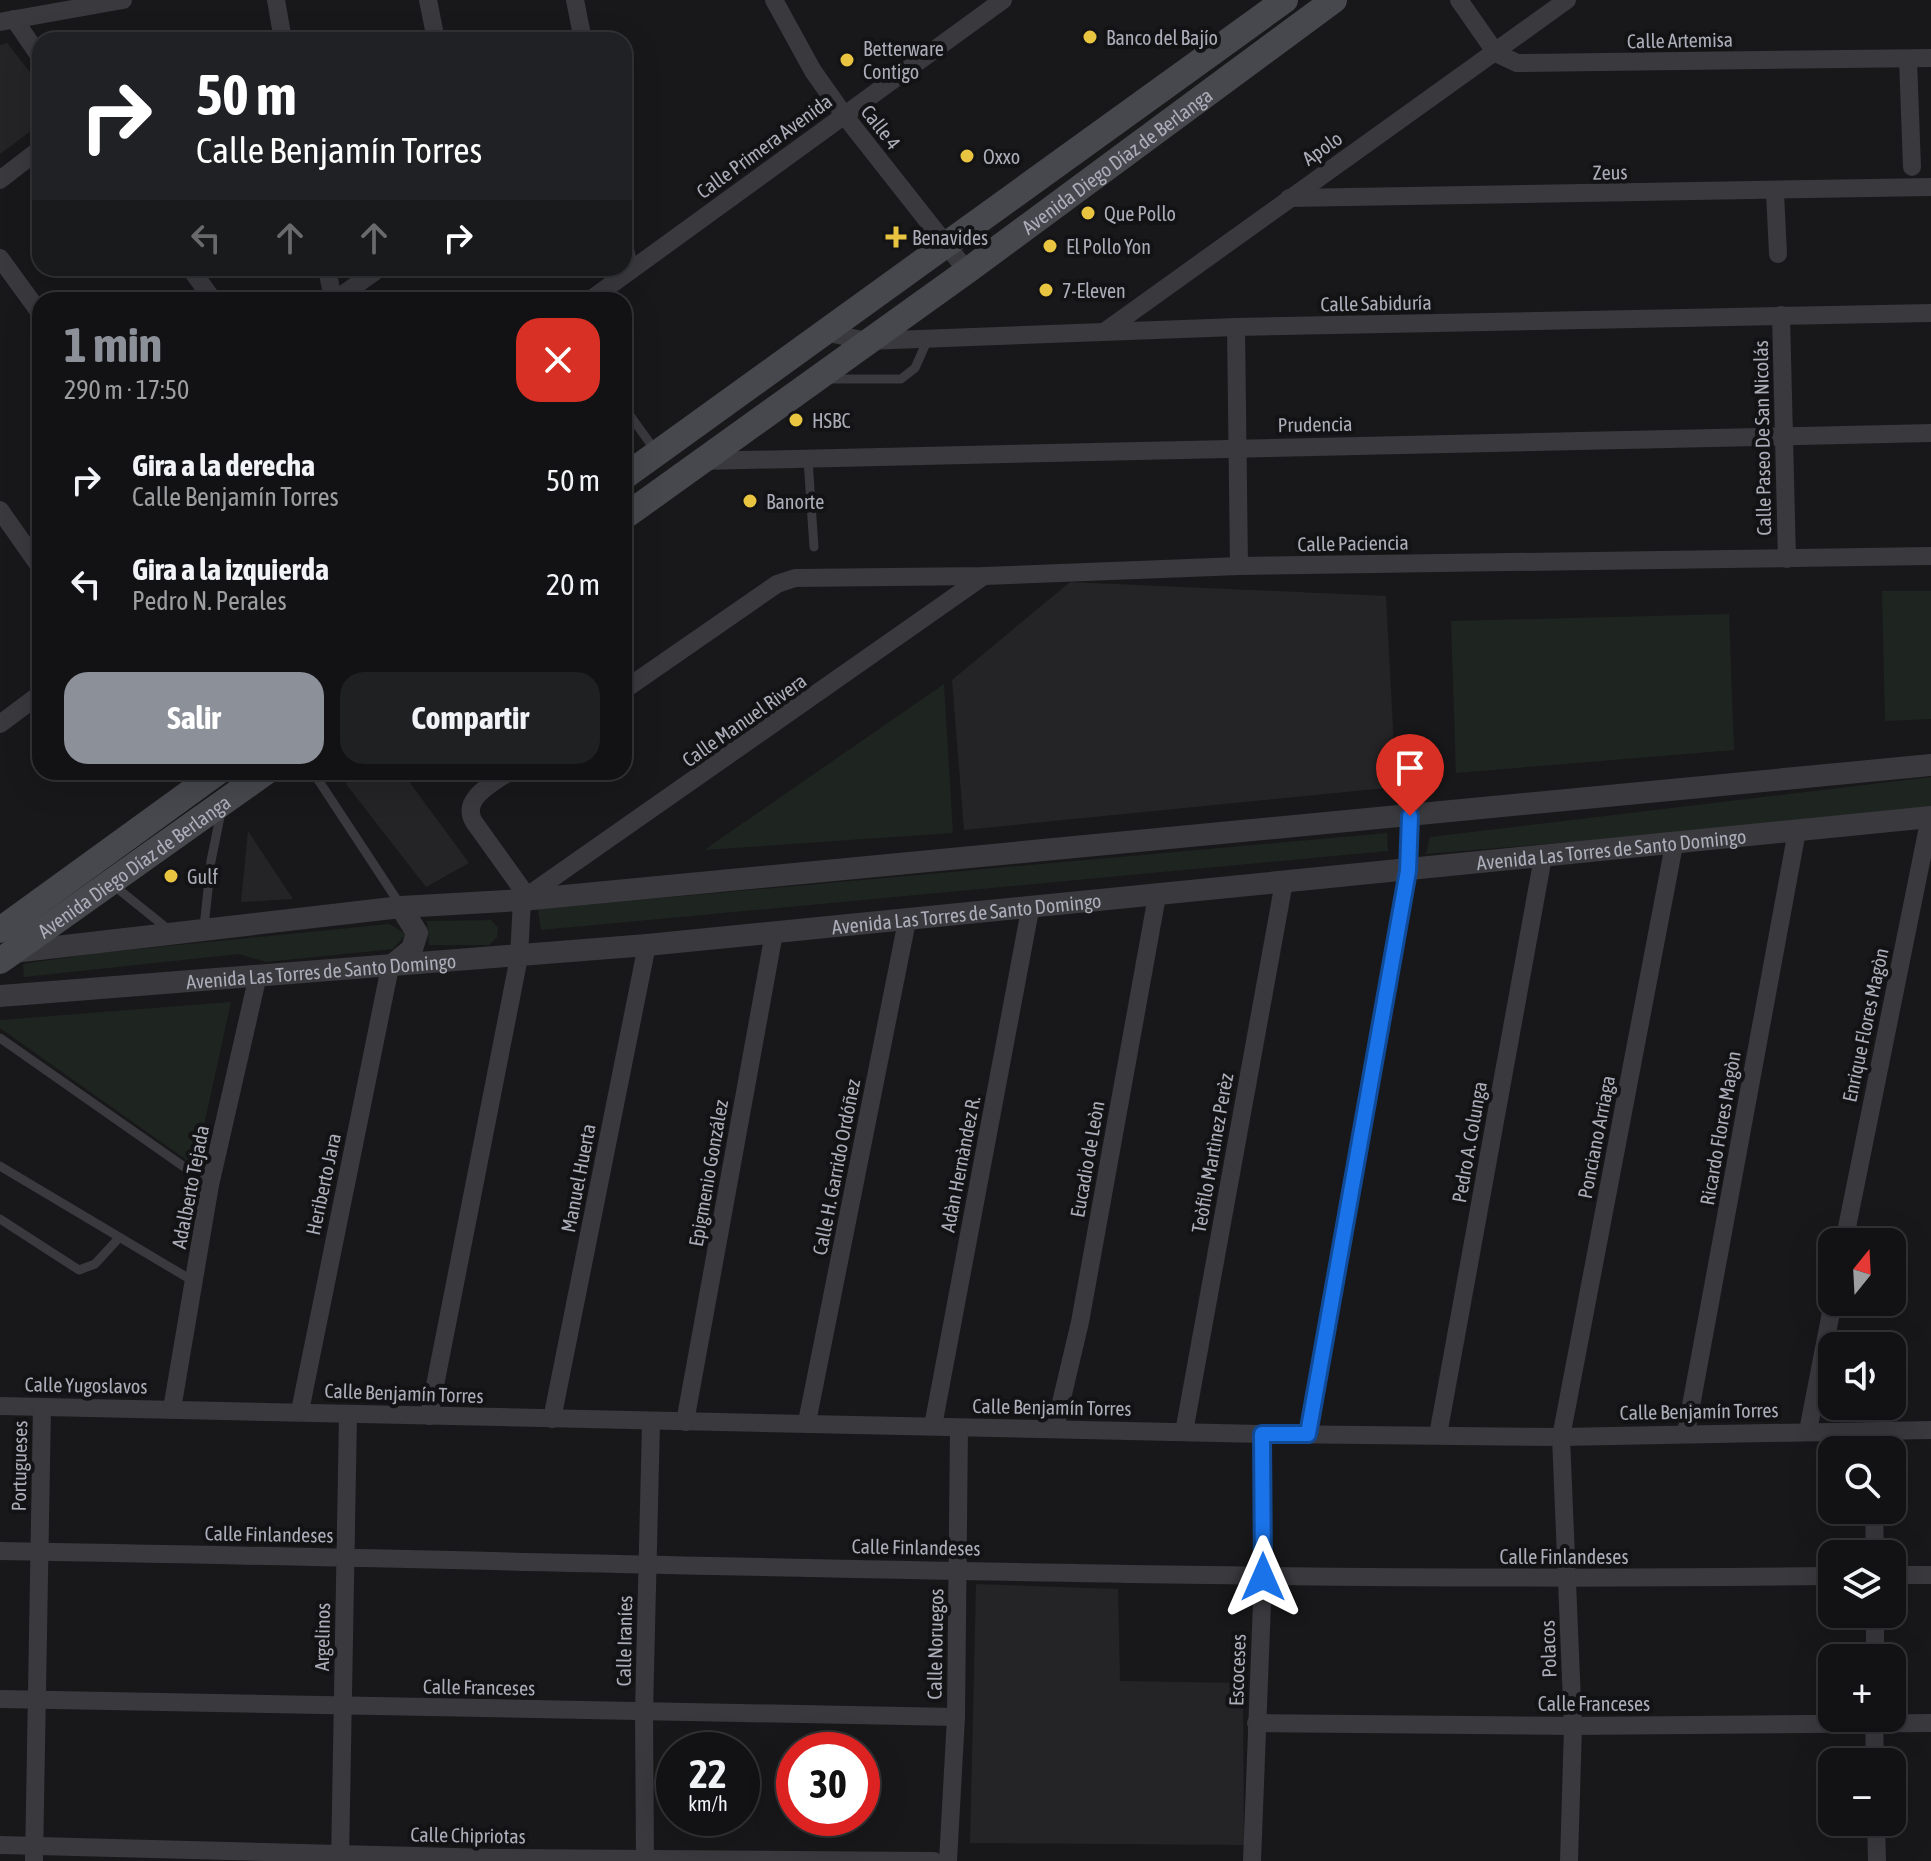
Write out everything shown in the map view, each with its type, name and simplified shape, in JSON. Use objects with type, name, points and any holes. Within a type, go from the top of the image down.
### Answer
[{"type":"main road","name":"Avenida Diego Díaz de Berlanga","points":[[632,471],[1285,0]]},
{"type":"main road","name":"Avenida Diego Díaz de Berlanga","points":[[632,511],[967,271],[1334,0]]},
{"type":"main road","name":"Avenida Diego Díaz de Berlanga","points":[[3,949],[208,780]]},
{"type":"main road","name":"Avenida Diego Díaz de Berlanga","points":[[3,949],[109,881],[254,780]]},
{"type":"street","points":[[7,21],[122,0]]},
{"type":"street","points":[[276,0],[282,32]]},
{"type":"street","points":[[428,0],[434,32]]},
{"type":"street","points":[[575,0],[581,32]]},
{"type":"street","name":"Calle 4","points":[[774,0],[813,71],[844,115],[967,271]]},
{"type":"street","points":[[969,0],[979,17]]},
{"type":"street","name":"Calle Primera Avenida","points":[[632,270],[1003,0]]},
{"type":"street","points":[[1459,0],[1496,53]]},
{"type":"street","name":"Apolo","points":[[1104,332],[1567,0]]},
{"type":"street","points":[[7,21],[32,48]]},
{"type":"street","name":"Calle Artemisa","points":[[1496,53],[1517,63],[1561,64],[1931,58]]},
{"type":"street","points":[[1908,59],[1912,167]]},
{"type":"street","points":[[0,180],[32,155]]},
{"type":"street","name":"Zeus","points":[[1289,198],[1775,193],[1931,187]]},
{"type":"street","points":[[1775,193],[1778,254]]},
{"type":"street","points":[[0,258],[32,302]]},
{"type":"street","points":[[346,292],[368,276]]},
{"type":"street","name":"Calle Primera Avenida","points":[[601,292],[623,276]]},
{"type":"street","name":"Calle Sabiduría","points":[[824,332],[867,341],[1236,327],[1931,313]]},
{"type":"street","name":"Calle Paseo De San Nicolás","points":[[1781,315],[1787,559]]},
{"type":"street","points":[[1236,327],[1239,566]]},
{"type":"street","name":"Prudencia","points":[[700,461],[1931,433]]},
{"type":"street","points":[[0,510],[32,556]]},
{"type":"street","name":"Calle Paciencia","points":[[632,684],[777,584],[795,578],[984,576],[1239,566],[1931,556]]},
{"type":"street","name":"Calle Manuel Rivera","points":[[525,898],[646,817],[984,576]]},
{"type":"street","points":[[0,724],[32,700]]},
{"type":"street","points":[[3,949],[204,932],[401,907],[1410,816],[1931,765]]},
{"type":"street","points":[[429,1416],[519,957],[525,898],[470,816],[472,802],[499,780]]},
{"type":"street","points":[[1308,1434],[1408,871],[1410,816]]},
{"type":"street","name":"Avenida Las Torres de Santo Domingo","points":[[0,996],[519,957],[1030,910],[1930,817]]},
{"type":"street","name":"Enrique Flores Magòn","points":[[1847,1228],[1930,817]]},
{"type":"street","name":"Ricardo Flores Magòn","points":[[1686,1433],[1797,831]]},
{"type":"street","name":"Ponciano Arriaga","points":[[1561,1437],[1674,845]]},
{"type":"street","name":"Pedro A. Colunga","points":[[1438,1435],[1543,857]]},
{"type":"street","name":"Teòfilo Martìnez Perèz","points":[[1184,1432],[1284,882]]},
{"type":"street","name":"Eucadio de Leòn","points":[[1055,1428],[1080,1322],[1157,896]]},
{"type":"street","points":[[390,967],[412,949],[417,933],[401,907]]},
{"type":"street","name":"Adàn Hernàndez R.","points":[[933,1426],[1030,910]]},
{"type":"street","name":"Calle H. Garrido Ordóñez","points":[[807,1422],[907,921]]},
{"type":"street","name":"Epigmenio González","points":[[685,1422],[774,933]]},
{"type":"street","name":"Manuel Huerta","points":[[552,1419],[647,945]]},
{"type":"street","name":"Heriberto Jara","points":[[300,1411],[390,967]]},
{"type":"street","name":"Adalberto Tejada","points":[[172,1409],[210,1185],[258,975]]},
{"type":"street","points":[[1808,1431],[1830,1316]]},
{"type":"street","name":"Calle Yugoslavos","points":[[0,1406],[172,1409]]},
{"type":"street","name":"Portugueses","points":[[35,1853],[42,1407]]},
{"type":"street","name":"Calle Benjamín Torres","points":[[172,1409],[1262,1434],[1561,1437],[1808,1431],[1837,1436]]},
{"type":"street","name":"Argelinos","points":[[340,1857],[348,1415]]},
{"type":"street","name":"Calle Iraníes","points":[[645,1861],[644,1712],[651,1422]]},
{"type":"street","name":"Calle Noruegos","points":[[948,1861],[956,1717],[959,1428]]},
{"type":"street","name":"Calle Benjamín Torres","points":[[1902,1436],[1931,1430]]},
{"type":"street","name":"Escoceses","points":[[1252,1861],[1263,1577],[1262,1434]]},
{"type":"street","name":"Polacos","points":[[1561,1437],[1573,1726],[1569,1861]]},
{"type":"street","name":"Calle Finlandeses","points":[[0,1551],[1263,1577],[1568,1579],[1818,1576]]},
{"type":"street","points":[[1906,1575],[1931,1575]]},
{"type":"street","name":"Calle Franceses","points":[[0,1699],[956,1717]]},
{"type":"street","name":"Calle Franceses","points":[[1256,1723],[1573,1726],[1818,1721]]},
{"type":"street","name":"Calle Franceses","points":[[1906,1722],[1931,1723]]},
{"type":"street","points":[[1876,1836],[1877,1861]]},
{"type":"street","name":"Calle Chipriotas","points":[[0,1845],[35,1853],[645,1861],[934,1861]]},
{"type":"lane","points":[[816,379],[901,379],[915,368],[928,339]]},
{"type":"lane","points":[[632,418],[657,453]]},
{"type":"lane","points":[[808,460],[814,547]]},
{"type":"lane","points":[[318,780],[401,907]]},
{"type":"lane","points":[[204,932],[211,861],[224,801]]},
{"type":"lane","points":[[109,881],[174,935]]},
{"type":"lane","points":[[0,1038],[210,1185]]},
{"type":"lane","points":[[0,1166],[118,1239],[195,1282]]},
{"type":"lane","points":[[0,1219],[79,1270],[95,1264],[118,1239]]},
{"type":"shaded area","points":[[7,43],[32,75],[32,130],[0,154],[0,45]]},
{"type":"shaded area","points":[[1070,582],[1386,596],[1396,787],[964,830],[952,680]]},
{"type":"shaded area","points":[[1882,591],[1931,591],[1931,719],[1885,721]]},
{"type":"shaded area","points":[[1729,614],[1734,750],[1456,773],[1451,621]]},
{"type":"shaded area","points":[[944,684],[953,833],[704,850]]},
{"type":"shaded area","points":[[1931,777],[1931,812],[1426,854],[1430,837]]},
{"type":"shaded area","points":[[346,780],[408,780],[469,863],[426,887],[346,784]]},
{"type":"shaded area","points":[[248,831],[293,899],[241,902]]},
{"type":"shaded area","points":[[1387,833],[1388,851],[541,930],[538,909]]},
{"type":"shaded area","points":[[491,920],[498,928],[497,937],[489,945],[429,945],[427,921]]},
{"type":"shaded area","points":[[389,924],[406,934],[393,949],[266,962],[239,954],[24,977],[23,964],[97,953]]},
{"type":"shaded area","points":[[231,1002],[195,1166],[0,1028],[0,1020]]},
{"type":"shaded area","points":[[976,1584],[1118,1589],[1120,1681],[1243,1683],[1244,1845],[970,1843]]},
{"type":"place","name":"Banco del Bajío","points":[[1090,37]]},
{"type":"place","name":"Betterware Contigo","points":[[847,60]]},
{"type":"place","name":"Oxxo","points":[[967,156]]},
{"type":"place","name":"Que Pollo","points":[[1088,213]]},
{"type":"place","name":"Benavides","points":[[896,237]]},
{"type":"place","name":"El Pollo Yon","points":[[1050,246]]},
{"type":"place","name":"7-Eleven","points":[[1046,290]]},
{"type":"place","name":"HSBC","points":[[796,420]]},
{"type":"place","name":"Banorte","points":[[750,501]]},
{"type":"place","name":"Gulf","points":[[171,876]]},
{"type":"route","points":[[1263,1577],[1262,1434],[1308,1434],[1408,871],[1410,816]]}]
